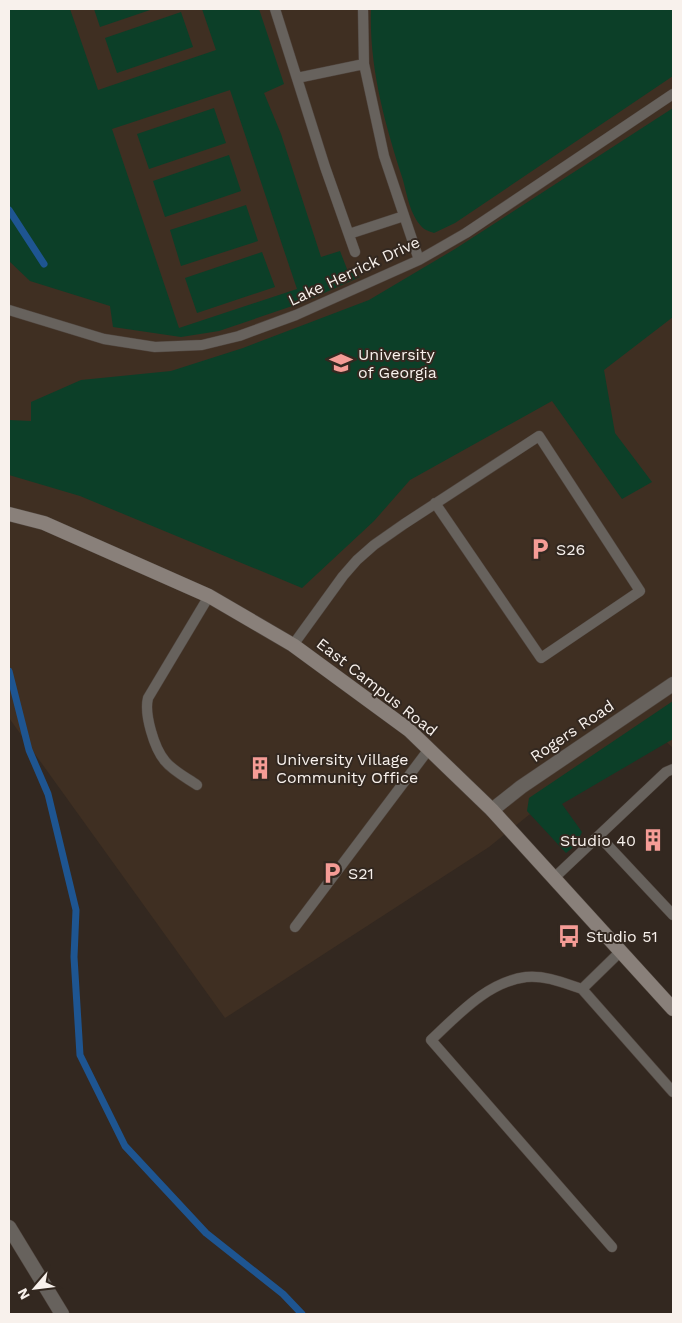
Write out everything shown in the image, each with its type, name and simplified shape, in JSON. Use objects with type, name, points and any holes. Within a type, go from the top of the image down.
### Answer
[{"type":"main road","name":"East Campus Road","points":[[9,514],[44,523],[209,596],[293,646],[409,730],[492,810],[673,1009]]},
{"type":"street","name":"Rogers Road","points":[[492,810],[521,787],[673,684]]},
{"type":"street","points":[[9,1227],[62,1314]]},
{"type":"lane","points":[[275,9],[325,167],[356,252]]},
{"type":"lane","points":[[363,9],[364,64],[384,156],[419,260]]},
{"type":"lane","points":[[297,78],[364,64]]},
{"type":"lane","name":"Lake Herrick Drive","points":[[9,310],[104,339],[155,347],[202,345],[239,336],[296,315],[419,260],[466,233],[673,94]]},
{"type":"lane","points":[[349,234],[404,216]]},
{"type":"lane","points":[[293,646],[357,560],[404,524],[435,503],[540,436],[640,591],[541,658],[435,503]]},
{"type":"lane","points":[[197,785],[165,761],[152,731],[147,706],[148,698],[209,596]]},
{"type":"lane","points":[[295,927],[429,749]]},
{"type":"lane","points":[[554,878],[666,772],[673,769]]},
{"type":"lane","points":[[599,836],[673,915]]},
{"type":"lane","points":[[582,988],[621,951]]},
{"type":"lane","points":[[612,1247],[431,1040],[485,992],[505,982],[526,977],[554,979],[582,988],[673,1092]]},
{"type":"shaded area","name":"University of Georgia","points":[[9,9],[673,9],[673,748],[660,736],[540,806],[489,847],[225,1018],[9,718]]},
{"type":"green space","points":[[9,9],[70,9],[98,90],[216,50],[202,9],[259,9],[284,84],[264,93],[281,134],[321,257],[340,251],[347,269],[360,277],[304,302],[219,331],[181,337],[113,327],[110,306],[30,281],[9,261]],"holes":[[[230,90],[297,289],[179,328],[112,129]]]},
{"type":"green space","points":[[94,9],[153,9],[100,27]]},
{"type":"green space","points":[[371,9],[673,9],[673,76],[455,223],[434,233],[422,227],[414,216],[384,117],[373,53]]},
{"type":"green space","points":[[181,12],[193,47],[117,73],[105,38]]},
{"type":"green space","points":[[214,108],[226,143],[149,169],[137,134]]},
{"type":"green space","points":[[673,108],[673,317],[604,370],[615,433],[652,482],[622,499],[552,401],[410,480],[374,521],[302,588],[80,496],[9,475],[9,420],[31,421],[31,402],[81,380],[171,371],[243,348],[369,300],[455,249]]},
{"type":"green space","points":[[229,155],[241,191],[165,217],[153,181]]},
{"type":"green space","points":[[246,205],[258,241],[181,266],[170,230]]},
{"type":"green space","points":[[262,252],[275,287],[197,313],[185,278]]},
{"type":"green space","points":[[673,701],[673,739],[562,804],[582,832],[576,845],[566,853],[527,811],[529,798]]},
{"type":"waterway","points":[[9,210],[44,264]]},
{"type":"waterway","points":[[9,671],[29,750],[48,794],[76,910],[74,957],[80,1055],[125,1146],[206,1233],[283,1294],[302,1314]]},
{"type":"place","name":"University of Georgia","points":[[341,363]]},
{"type":"place","name":"S26","points":[[540,549]]},
{"type":"place","name":"University Village Community Office","points":[[260,768]]},
{"type":"place","name":"Studio 40","points":[[653,840]]},
{"type":"place","name":"S21","points":[[332,873]]},
{"type":"place","name":"Studio 51","points":[[569,936]]}]
